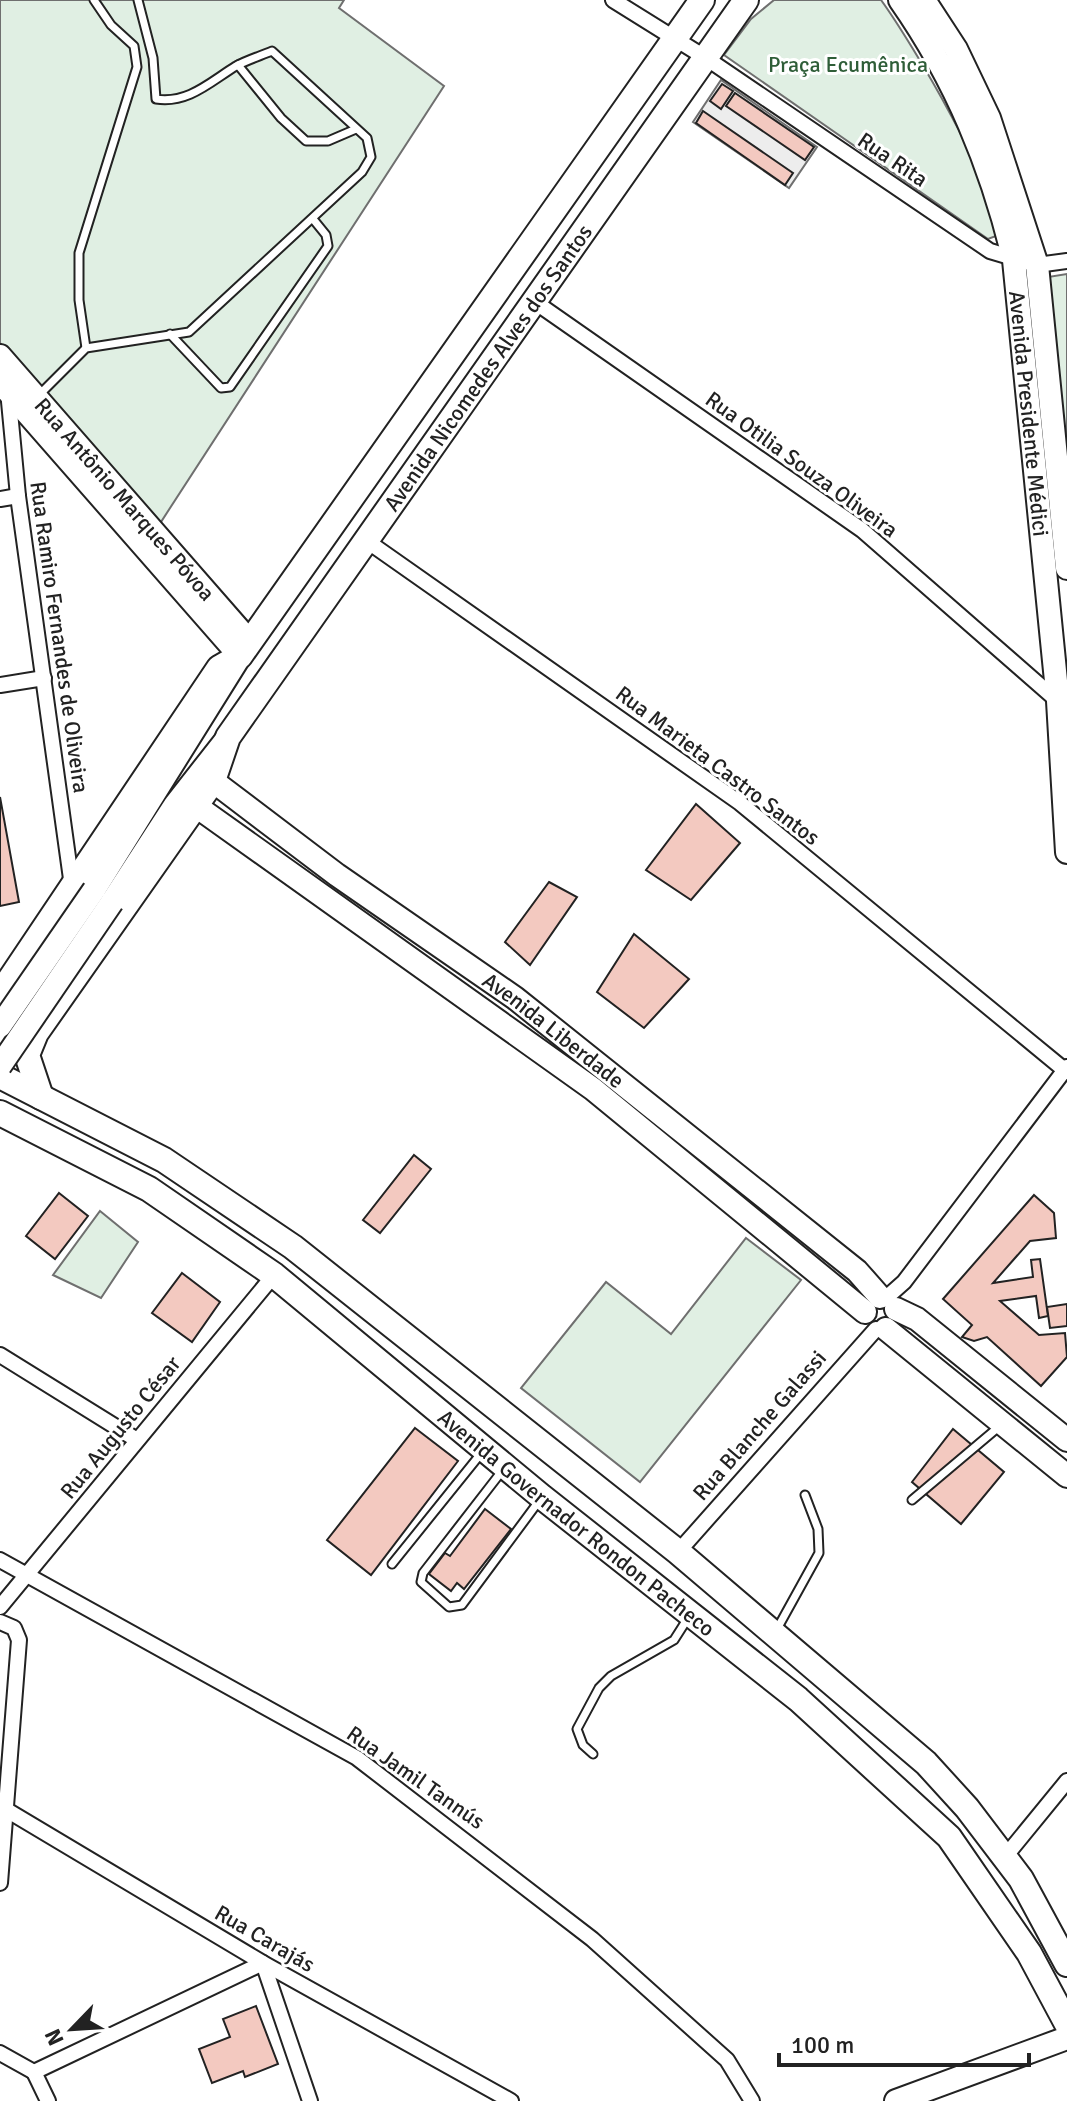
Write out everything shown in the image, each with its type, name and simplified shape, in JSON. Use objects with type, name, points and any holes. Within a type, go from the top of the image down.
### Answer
[{"type":"main road","name":"Avenida Nicomedes Alves dos Santos","points":[[0,1066],[219,668],[245,649],[702,0]]},
{"type":"main road","name":"Avenida Nicomedes Alves dos Santos","points":[[0,994],[15,973],[93,894],[184,792],[228,737],[746,0]]},
{"type":"main road","name":"Avenida Presidente Médici","points":[[900,0],[944,68],[966,113],[999,198],[1014,260],[1062,704],[1067,852]]},
{"type":"main road","name":"Avenida Presidente Médici","points":[[924,0],[956,49],[989,118],[1037,265],[1067,568]]},
{"type":"main road","name":"Rua Antônio Marques Póvoa","points":[[0,356],[245,649]]},
{"type":"main road","name":"Rua Antônio Marques Póvoa","points":[[4,386],[245,649]]},
{"type":"main road","points":[[4,386],[25,398],[36,398]]},
{"type":"main road","name":"Avenida Nicomedes Alves dos Santos","points":[[41,1097],[29,1065],[28,1046],[213,781],[228,737]]},
{"type":"main road","name":"Avenida Liberdade","points":[[213,781],[337,875],[515,998],[857,1271],[881,1312],[917,1319],[1066,1436]]},
{"type":"main road","name":"Avenida Liberdade","points":[[196,806],[593,1089],[881,1312],[1003,1424],[1067,1476]]},
{"type":"main road","name":"Avenida Nicomedes Alves dos Santos","points":[[0,1026],[93,894]]},
{"type":"main road","points":[[451,988],[466,964]]},
{"type":"main road","points":[[15,973],[13,996],[20,1007],[32,1010],[55,1004]]},
{"type":"main road","name":"Avenida Governador Rondon Pacheco","points":[[0,1076],[164,1160],[293,1247],[678,1552],[926,1763],[967,1808],[1021,1879],[1067,1964]]},
{"type":"main road","name":"Avenida Governador Rondon Pacheco","points":[[0,1113],[149,1189],[274,1275],[542,1497],[798,1699],[949,1837],[1029,1953],[1067,2024]]},
{"type":"main road","points":[[896,2101],[921,2097],[1067,2038]]},
{"type":"street","name":"Rua Rita","points":[[613,0],[676,38],[990,251],[1037,265],[1067,261]]},
{"type":"street","name":"Rua Otilia Souza Oliveira","points":[[535,302],[862,530],[1062,704]]},
{"type":"street","name":"Rua Ramiro Fernandes de Oliveira","points":[[4,386],[44,678],[93,894]]},
{"type":"street","points":[[0,499],[18,496]]},
{"type":"street","name":"Rua Marieta Castro Santos","points":[[367,541],[740,803],[1065,1074]]},
{"type":"street","points":[[0,685],[44,678]]},
{"type":"street","name":"Rua Blanche Galassi","points":[[678,1552],[847,1358],[1065,1074]]},
{"type":"street","name":"Rua Augusto César","points":[[0,1607],[274,1275]]},
{"type":"street","points":[[0,1355],[137,1440]]},
{"type":"street","name":"Rua Jamil Tannús","points":[[0,1560],[357,1758],[592,1939],[727,2060],[752,2101]]},
{"type":"street","points":[[0,1622],[14,1628],[19,1640],[3,1808],[0,1883]]},
{"type":"street","points":[[1004,1858],[1067,1781]]},
{"type":"street","name":"Rua Carajás","points":[[3,1808],[263,1963],[511,2101]]},
{"type":"street","points":[[34,2072],[263,1963],[310,2101]]},
{"type":"street","points":[[0,2053],[34,2072],[48,2101]]},
{"type":"lane","points":[[86,348],[79,300],[79,253],[137,67],[134,46],[111,25],[94,0]]},
{"type":"lane","points":[[36,398],[86,348],[189,332],[246,283],[362,172],[371,157],[367,138],[272,51],[238,65],[200,90],[172,102],[156,99],[153,58],[138,0]]},
{"type":"lane","points":[[238,65],[295,135],[306,141],[328,141],[356,129]]},
{"type":"lane","points":[[170,334],[221,388],[230,387],[328,246],[326,235],[313,219]]},
{"type":"lane","points":[[912,1500],[1003,1424]]},
{"type":"lane","points":[[392,1564],[485,1449]]},
{"type":"lane","points":[[506,1467],[423,1573],[421,1582],[424,1588],[449,1607],[462,1605],[542,1497]]},
{"type":"lane","points":[[774,1634],[819,1553],[818,1529],[805,1495]]},
{"type":"lane","points":[[593,1754],[583,1745],[577,1729],[599,1688],[618,1671],[628,1669],[674,1640],[692,1613]]},
{"type":"green space","points":[[0,0],[344,0],[339,8],[444,86],[159,525],[0,343]]},
{"type":"green space","name":"Praça Ecumênica","points":[[774,0],[881,0],[912,47],[969,152],[994,214],[996,236],[988,239],[724,55],[751,19]]},
{"type":"green space","points":[[1067,274],[1067,505],[1048,277]]},
{"type":"green space","points":[[100,1211],[138,1242],[101,1298],[53,1275]]},
{"type":"green space","points":[[746,1238],[801,1280],[640,1482],[521,1388],[606,1282],[671,1334]]},
{"type":"shaded area","points":[[721,80],[817,147],[789,188],[693,122]]},
{"type":"building","points":[[722,84],[733,91],[721,109],[710,101]]},
{"type":"building","points":[[735,93],[814,147],[805,160],[726,106]]},
{"type":"building","points":[[703,111],[793,173],[785,185],[696,123]]},
{"type":"building","points":[[0,797],[19,902],[0,906]]},
{"type":"building","points":[[696,804],[740,843],[691,900],[646,870]]},
{"type":"building","points":[[549,882],[577,897],[530,965],[505,942]]},
{"type":"building","points":[[634,934],[689,979],[644,1028],[597,992]]},
{"type":"building","points":[[414,1155],[431,1169],[380,1233],[363,1220]]},
{"type":"building","points":[[59,1193],[88,1216],[55,1259],[26,1236]]},
{"type":"building","points":[[1034,1195],[1054,1213],[1056,1238],[1030,1241],[993,1283],[1033,1277],[1031,1260],[1040,1259],[1048,1316],[1039,1318],[1036,1296],[1000,1301],[1039,1335],[1065,1333],[1067,1357],[1041,1386],[987,1337],[974,1341],[962,1337],[972,1325],[943,1299]]},
{"type":"building","points":[[182,1273],[220,1302],[192,1342],[152,1313]]},
{"type":"building","points":[[1067,1304],[1067,1326],[1050,1328],[1047,1307]]},
{"type":"building","points":[[415,1428],[458,1461],[371,1575],[327,1540]]},
{"type":"building","points":[[953,1429],[1004,1472],[961,1524],[912,1482]]},
{"type":"building","points":[[485,1509],[511,1529],[464,1589],[457,1583],[451,1591],[429,1574],[445,1553],[450,1556]]},
{"type":"building","points":[[256,2006],[278,2064],[245,2077],[243,2071],[212,2083],[199,2049],[230,2037],[223,2019]]}]
